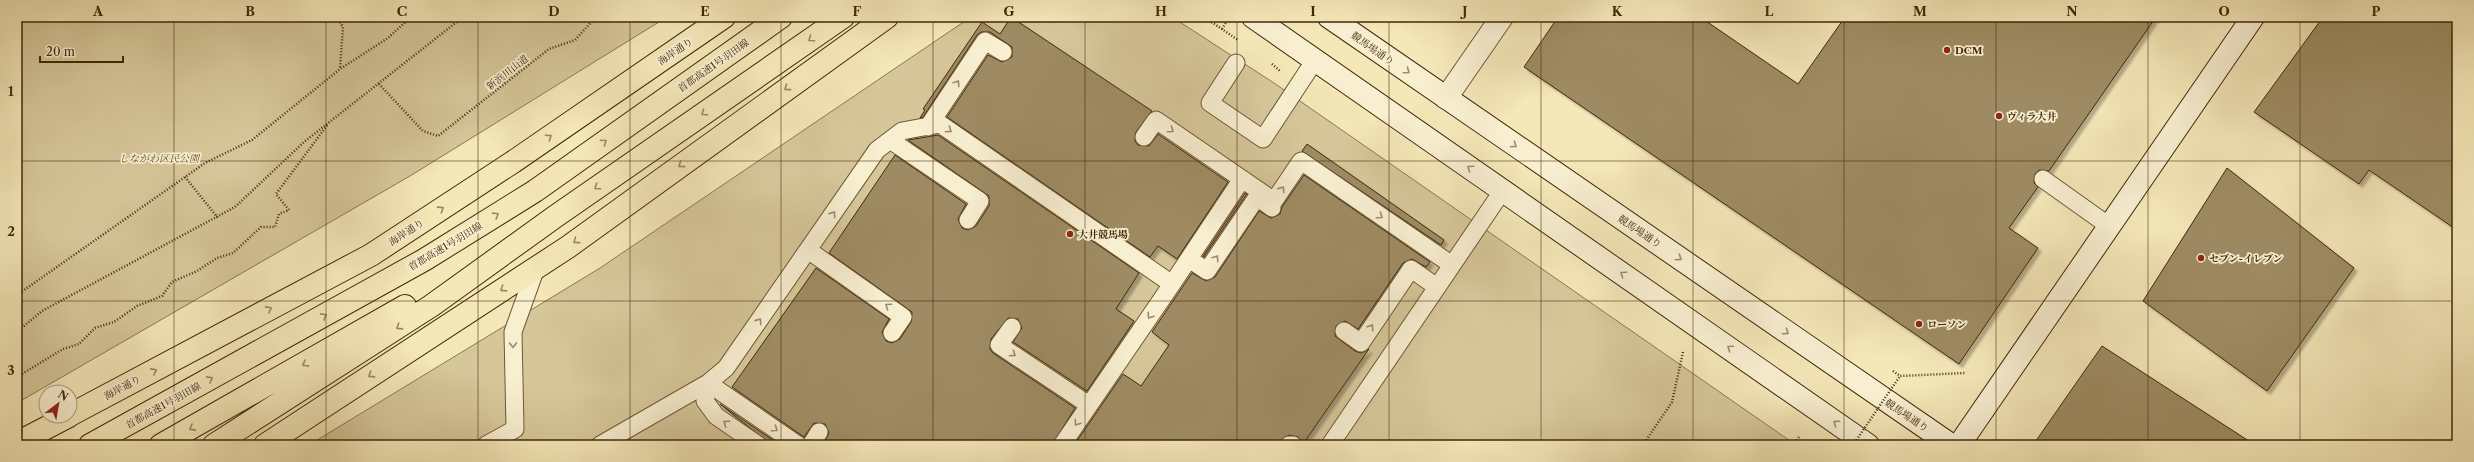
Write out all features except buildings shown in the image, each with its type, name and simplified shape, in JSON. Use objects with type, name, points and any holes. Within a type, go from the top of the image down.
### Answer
[{"type":"main road","name":"海岸通り","points":[[78,411],[371,255],[513,162],[724,17]]},
{"type":"main road","name":"首都高速1号羽田線","points":[[90,445],[424,260],[535,191],[781,17]]},
{"type":"main road","points":[[214,445],[431,306],[556,216],[842,17]]},
{"type":"main road","points":[[265,445],[536,268],[887,17]]},
{"type":"main road","points":[[161,445],[358,334],[556,216]]},
{"type":"main road","name":"海岸通り","points":[[17,444],[54,424]]},
{"type":"street","points":[[1253,17],[1868,445]]},
{"type":"street","name":"競馬場通り","points":[[1329,17],[1951,445]]},
{"type":"street","points":[[1446,98],[1502,17]]},
{"type":"street","points":[[1959,445],[2253,17]]},
{"type":"lane","points":[[928,127],[985,41],[1003,52]]},
{"type":"lane","points":[[1236,63],[1210,103],[1263,139],[1315,60]]},
{"type":"lane","points":[[1144,137],[1156,120],[1274,201],[1301,161],[1452,265]]},
{"type":"lane","points":[[600,445],[708,383],[726,368],[877,150],[902,131],[940,124],[1172,284]]},
{"type":"lane","points":[[890,140],[980,201],[968,220]]},
{"type":"lane","points":[[1062,445],[1242,179]]},
{"type":"lane","points":[[2043,179],[2109,226]]},
{"type":"lane","points":[[1330,445],[1503,190]]},
{"type":"lane","points":[[1189,259],[1207,271],[1257,197],[1277,211]]},
{"type":"lane","points":[[808,250],[903,317],[892,333]]},
{"type":"lane","points":[[486,445],[515,429],[513,332],[536,268]]},
{"type":"lane","points":[[1344,332],[1360,343],[1410,269],[1437,287]]},
{"type":"lane","points":[[1012,327],[999,345],[1089,406]]},
{"type":"lane","points":[[708,383],[705,401],[716,416],[758,445]]},
{"type":"lane","points":[[708,383],[798,445]]},
{"type":"path","points":[[337,17],[343,27],[340,69]]},
{"type":"path","points":[[17,295],[205,163],[252,140],[340,69],[388,38],[411,17]]},
{"type":"path","points":[[17,332],[42,311],[218,218],[235,207],[304,142],[463,17]]},
{"type":"path","name":"新浜川山道","points":[[379,84],[423,131],[438,136],[549,49],[575,40],[595,18],[600,17]]},
{"type":"path","points":[[1222,29],[1230,17]]},
{"type":"path","points":[[17,377],[62,349],[79,344],[94,328],[114,322],[137,306],[162,296],[172,282],[197,271],[217,258],[233,253],[261,227],[275,227],[279,214],[289,210],[276,194],[331,121]]},
{"type":"path","points":[[185,177],[218,218]]},
{"type":"path","points":[[1643,445],[1672,402],[1683,352]]},
{"type":"path","points":[[1853,445],[1900,376],[1965,373]]},
{"type":"path","points":[[1794,445],[1799,437]]},
{"type":"green space","name":"しながわ区民公園","points":[[17,17],[667,17],[410,176],[50,384],[38,384],[38,391],[17,403]]},
{"type":"green space","name":"大井競馬場","points":[[971,17],[1172,17],[1274,83],[1796,445],[309,445],[600,268]]},
{"type":"place","name":"DCM","points":[[1947,50]]},
{"type":"place","name":"ヴィラ大井","points":[[1999,116]]},
{"type":"place","name":"大井競馬場","points":[[1070,234]]},
{"type":"place","name":"セブン-イレブン","points":[[2201,258]]},
{"type":"place","name":"ローソン","points":[[1919,324]]}]
